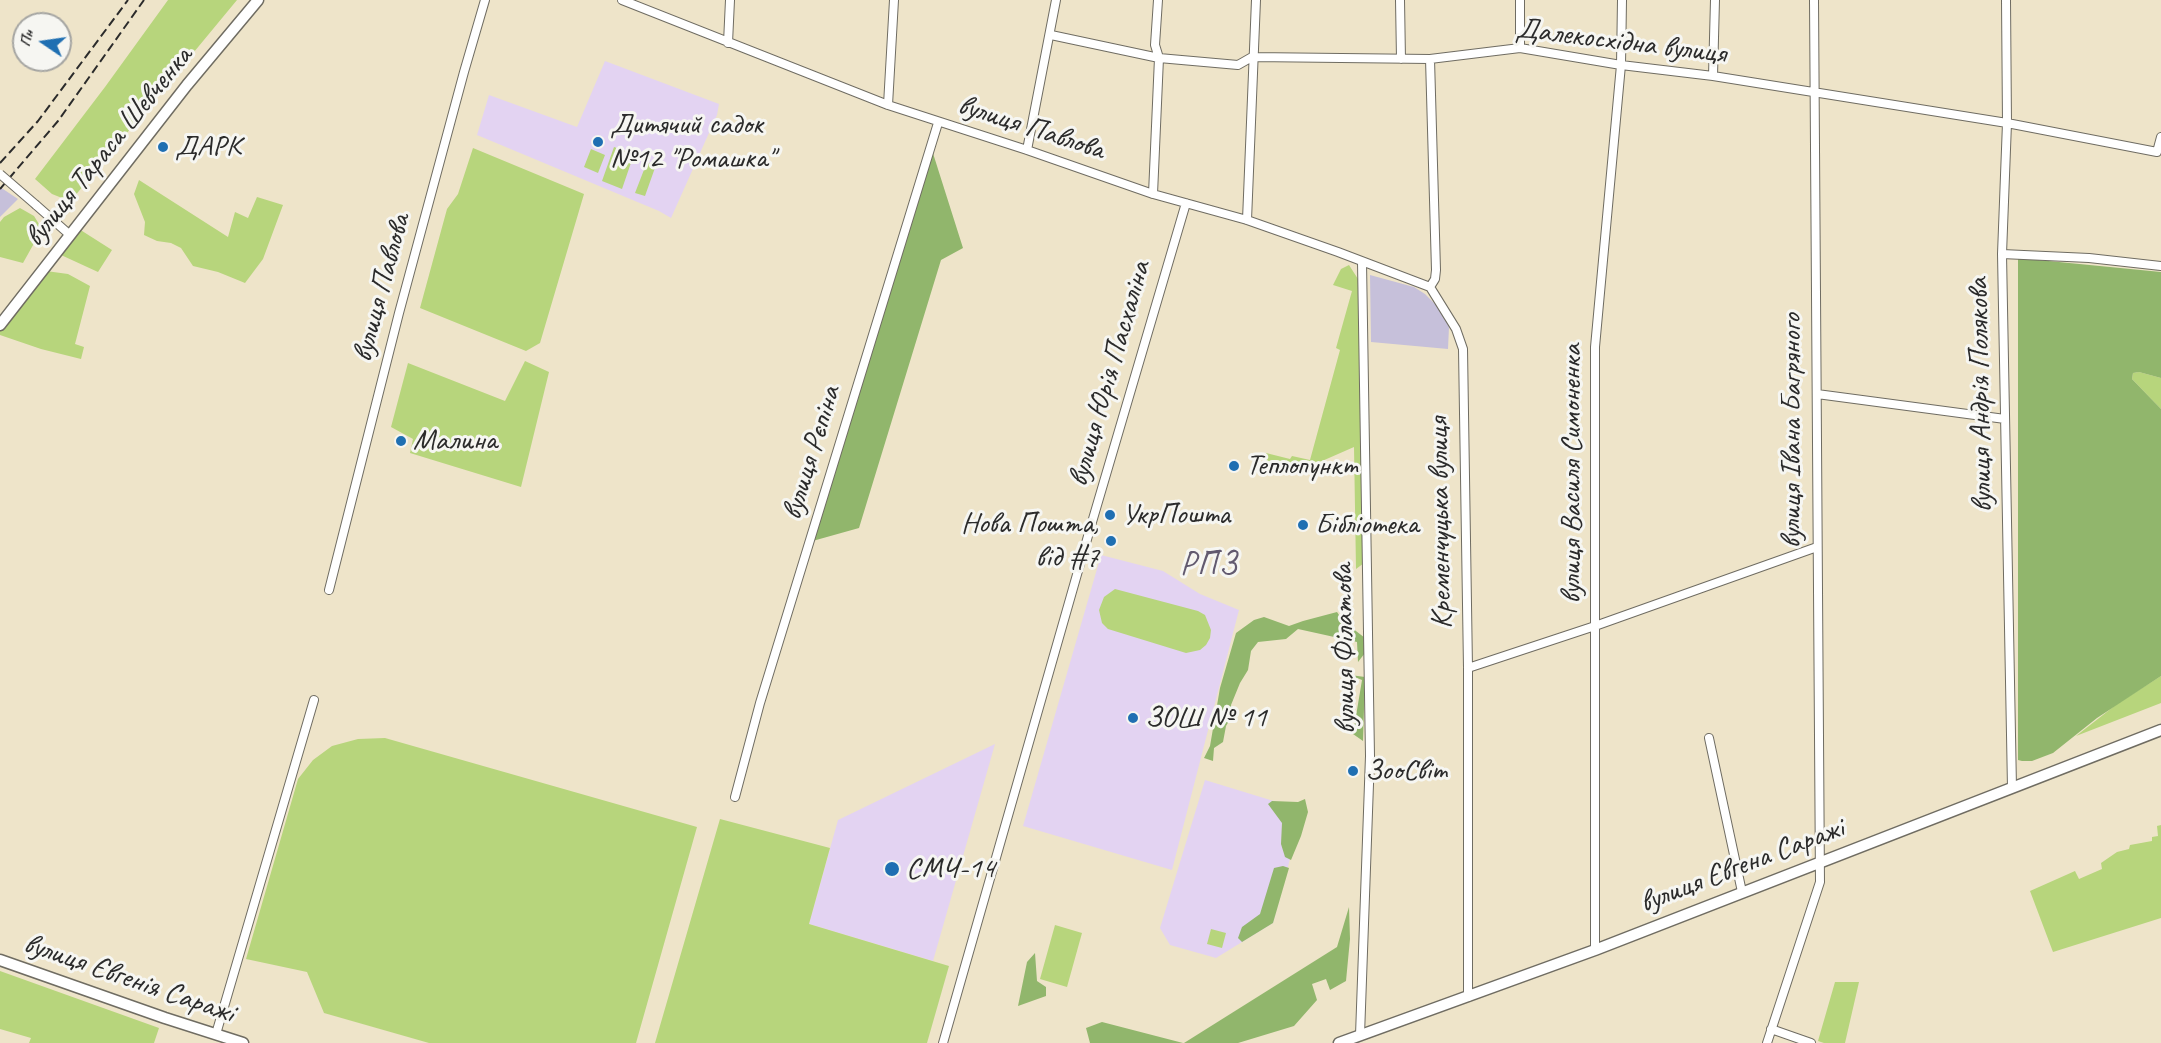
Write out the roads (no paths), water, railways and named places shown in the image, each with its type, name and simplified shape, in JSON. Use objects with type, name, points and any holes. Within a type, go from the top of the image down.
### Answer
[{"type":"main road","name":"вулиця Тараса Шевченка","points":[[0,325],[186,86],[258,0]]},
{"type":"main road","name":"вулиця Євгена Саражі","points":[[1339,1043],[1595,950],[2161,730]]},
{"type":"main road","name":"вулиця Євгенія Саражі","points":[[0,960],[243,1043]]},
{"type":"street","name":"вулиця Павлова","points":[[329,590],[402,302],[464,72],[486,0]]},
{"type":"street","name":"вулиця Павлова","points":[[622,0],[938,123],[1027,150],[1153,194],[1247,220],[1430,287]]},
{"type":"street","points":[[728,43],[730,0]]},
{"type":"street","points":[[888,105],[894,0]]},
{"type":"street","points":[[1027,150],[1056,0]]},
{"type":"street","points":[[1153,194],[1159,58],[1155,45],[1158,0]]},
{"type":"street","points":[[1247,220],[1256,0]]},
{"type":"street","points":[[1400,0],[1401,59]]},
{"type":"street","points":[[1520,0],[1520,48]]},
{"type":"street","name":"вулиця Василя Симоненка","points":[[1595,950],[1595,347],[1621,65],[1622,0]]},
{"type":"street","points":[[1713,76],[1715,0]]},
{"type":"street","name":"вулиця Івана Багряного","points":[[1767,1043],[1820,882],[1814,0]]},
{"type":"street","name":"вулиця Андрія Полякова","points":[[2006,0],[2007,123],[2002,254],[2012,788]]},
{"type":"street","name":"Далекосхідна вулиця","points":[[1051,35],[1159,58],[1238,65],[1252,57],[1431,59],[1520,48],[2007,123],[2157,152],[2161,137]]},
{"type":"street","points":[[1430,287],[1435,279],[1436,270],[1431,59]]},
{"type":"street","name":"вулиця Рєпіна","points":[[735,797],[760,703],[938,123]]},
{"type":"street","points":[[0,174],[70,236]]},
{"type":"street","name":"вулиця Юрія Пасхаліна","points":[[943,1043],[1186,203]]},
{"type":"street","points":[[2002,254],[2089,258],[2161,266]]},
{"type":"street","name":"вулиця Філатова","points":[[1360,1035],[1371,756],[1362,262]]},
{"type":"street","name":"Кременчуцька вулиця","points":[[1430,287],[1456,329],[1462,349],[1468,668],[1468,997]]},
{"type":"street","points":[[1817,394],[2005,419]]},
{"type":"street","points":[[1468,668],[1595,626],[1817,547]]},
{"type":"street","points":[[216,1034],[314,700]]},
{"type":"street","points":[[1709,738],[1742,892]]},
{"type":"street","points":[[1772,1029],[1811,1043]]},
{"type":"railway","points":[[0,163],[38,121],[128,0]]},
{"type":"railway","points":[[0,189],[58,121],[144,0]]},
{"type":"place","name":"Дитячий садок №12 \"Ромашка\"","points":[[598,142]]},
{"type":"place","name":"ДАРК","points":[[163,147]]},
{"type":"place","name":"Малина","points":[[401,441]]},
{"type":"place","name":"Теплопункт","points":[[1234,466]]},
{"type":"place","name":"УкрПошта","points":[[1110,515]]},
{"type":"place","name":"Бібліотека","points":[[1303,525]]},
{"type":"place","name":"Нова Пошта, від #7","points":[[1111,541]]},
{"type":"place","name":"ЗОШ № 11","points":[[1133,718]]},
{"type":"place","name":"ЗооСвiт","points":[[1353,771]]},
{"type":"place","name":"СМЧ-14","points":[[892,869]]},
{"type":"district","name":"РПЗ","points":[[1209,565]]}]
